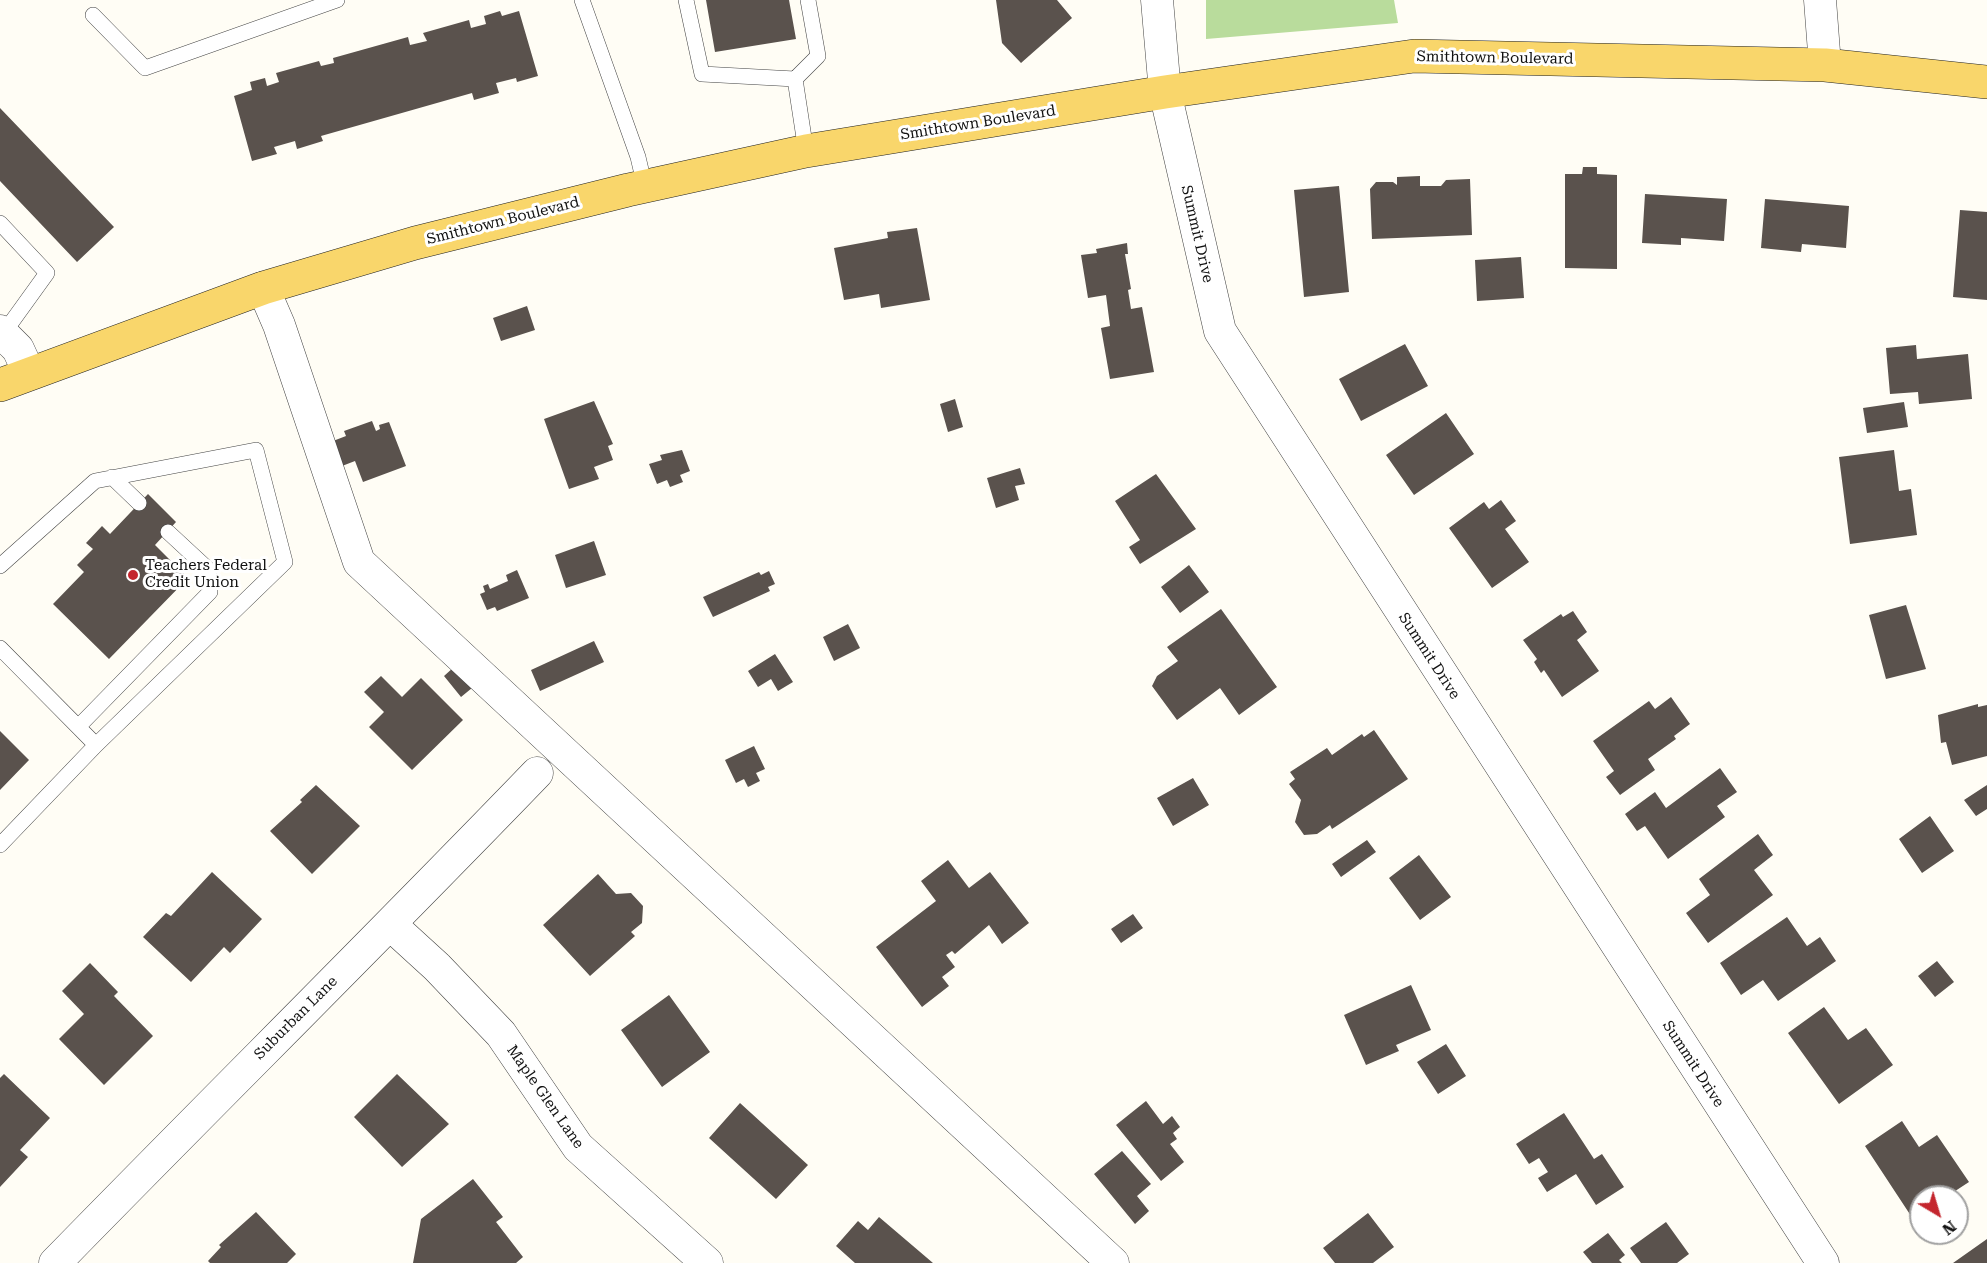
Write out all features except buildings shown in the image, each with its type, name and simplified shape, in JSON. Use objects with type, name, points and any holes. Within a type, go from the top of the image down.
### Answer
[{"type":"main road","name":"Smithtown Boulevard","points":[[14,379],[263,288],[415,243],[645,187],[806,151],[1165,92],[1414,56],[1825,65],[1987,82]]},
{"type":"street","name":"Summit Drive","points":[[1157,0],[1165,92],[1220,332],[1823,1263]]},
{"type":"street","points":[[1820,0],[1825,65]]},
{"type":"street","points":[[263,288],[279,325],[359,562],[1113,1263]]},
{"type":"street","points":[[2,333],[18,349],[14,379]]},
{"type":"street","name":"Suburban Lane","points":[[55,1263],[537,773]]},
{"type":"street","name":"Maple Glen Lane","points":[[390,925],[437,967],[501,1034],[578,1147],[707,1263]]},
{"type":"lane","points":[[93,15],[145,68],[338,0]]},
{"type":"lane","points":[[582,0],[638,157],[645,187]]},
{"type":"lane","points":[[686,0],[702,74],[795,79],[818,56],[808,0]]},
{"type":"lane","points":[[795,79],[806,151]]},
{"type":"lane","points":[[0,224],[47,273],[2,333]]},
{"type":"lane","points":[[0,566],[95,480],[256,450],[285,562],[96,745],[0,844]]},
{"type":"lane","points":[[112,477],[139,503]]},
{"type":"lane","points":[[78,727],[210,592],[209,570],[168,532]]},
{"type":"lane","points":[[0,648],[96,745]]},
{"type":"green space","points":[[1206,0],[1394,0],[1398,23],[1206,39]]},
{"type":"place","name":"Teachers Federal Credit Union","points":[[133,575]]}]
